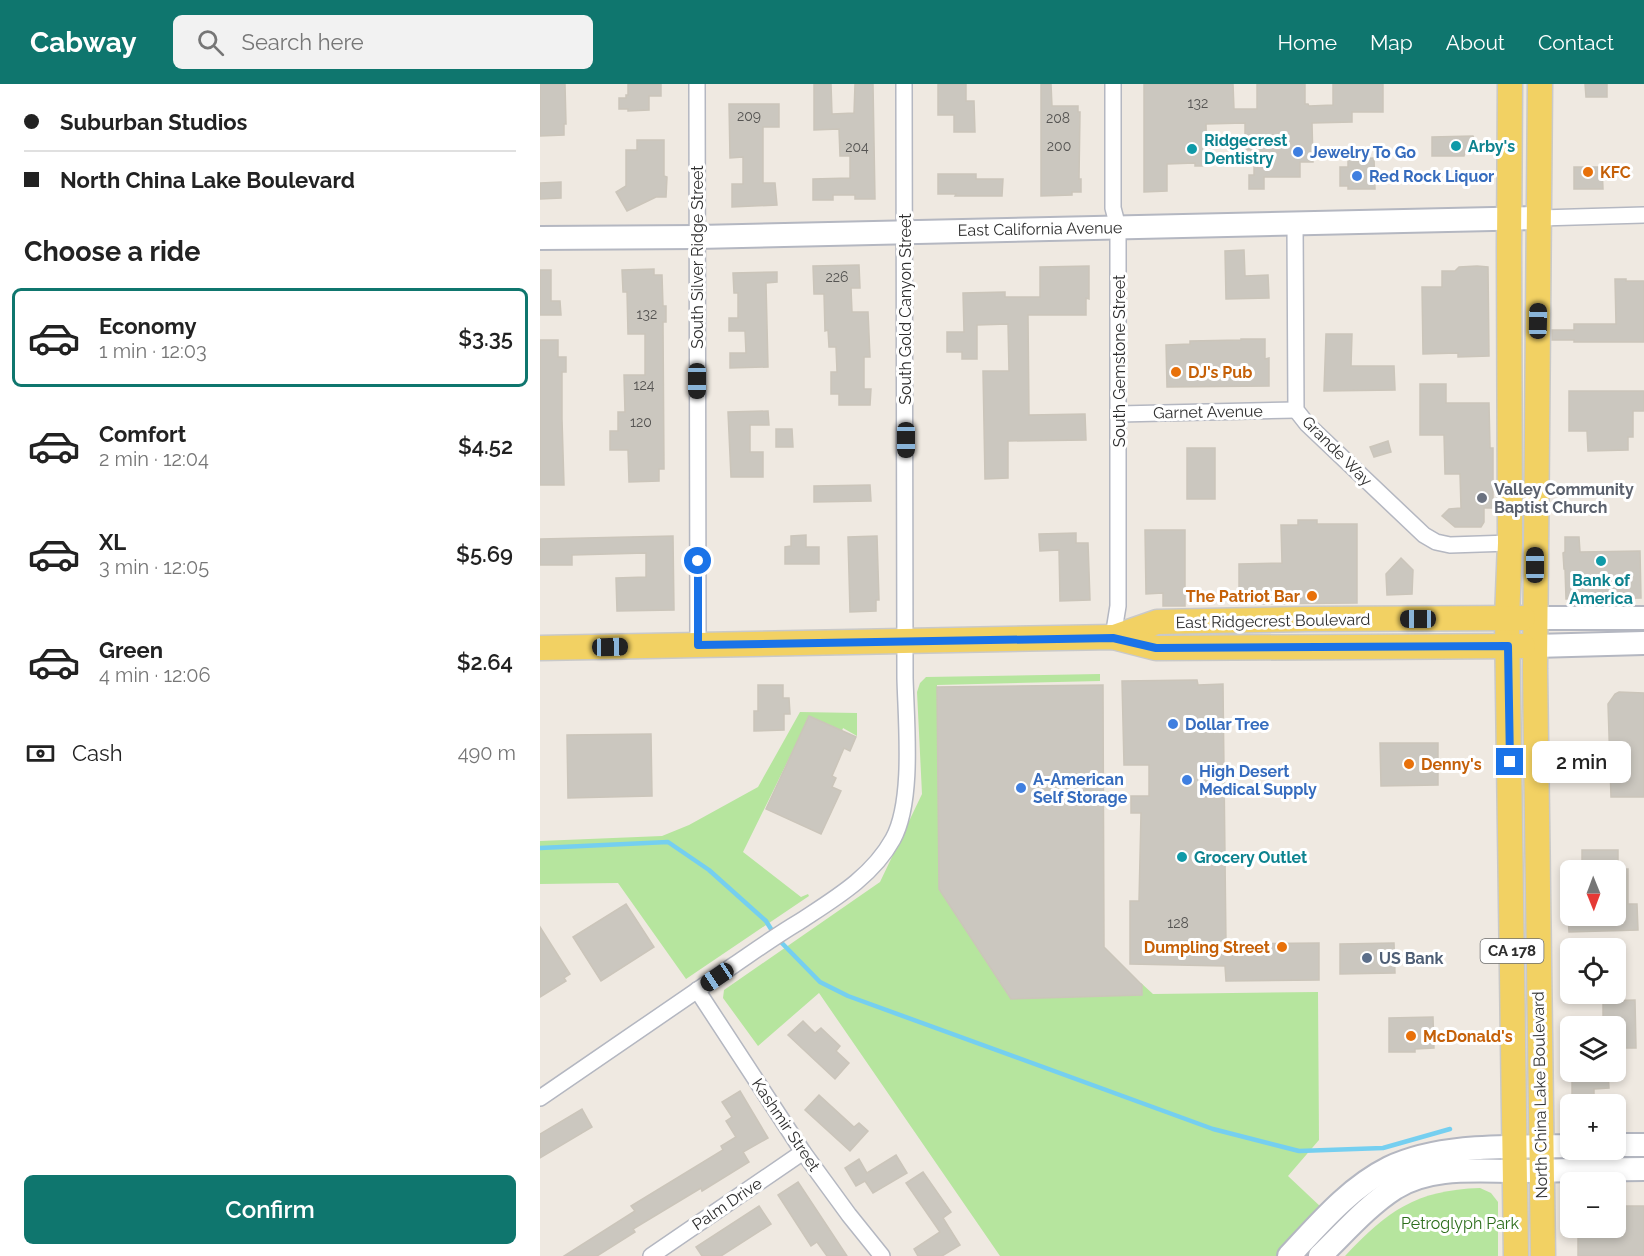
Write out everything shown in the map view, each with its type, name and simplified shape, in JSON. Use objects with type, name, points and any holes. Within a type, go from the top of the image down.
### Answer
[{"type":"main road","name":"North China Lake Boulevard","points":[[1510,84],[1510,543],[1507,618],[1516,1256]]},
{"type":"main road","name":"North China Lake Boulevard","points":[[1540,84],[1535,646],[1543,1256]]},
{"type":"main road","name":"East Ridgecrest Boulevard","points":[[1113,638],[1157,622],[1535,618]]},
{"type":"main road","name":"East Ridgecrest Boulevard","points":[[540,648],[1113,638],[1156,648],[1535,646]]},
{"type":"main road","points":[[1512,921],[1520,928],[1523,937],[1524,1001],[1532,1023],[1539,1030]]},
{"type":"street","name":"South Silver Ridge Street","points":[[697,84],[698,645]]},
{"type":"street","name":"South Gold Canyon Street","points":[[540,1098],[835,899],[874,866],[894,839],[903,807],[907,765],[904,84]]},
{"type":"street","name":"South Gemstone Street","points":[[1113,84],[1113,208],[1118,227],[1119,414],[1118,606],[1113,638]]},
{"type":"street","points":[[1540,218],[1644,215]]},
{"type":"street","name":"East California Avenue","points":[[540,238],[906,233],[1540,218]]},
{"type":"street","name":"Grande Way","points":[[1295,224],[1296,410],[1307,424],[1424,536],[1450,545],[1510,543]]},
{"type":"street","name":"Garnet Avenue","points":[[1119,414],[1296,410]]},
{"type":"street","points":[[1535,618],[1644,618]]},
{"type":"street","points":[[1535,646],[1644,643]]},
{"type":"street","name":"Kashmir Street","points":[[697,990],[803,1152],[882,1256]]},
{"type":"street","points":[[1626,1145],[1644,1145]]},
{"type":"street","points":[[1289,1256],[1335,1208],[1365,1184],[1389,1169],[1418,1157],[1458,1150],[1515,1159]]},
{"type":"street","points":[[1542,1158],[1560,1150]]},
{"type":"street","name":"Palm Drive","points":[[651,1256],[803,1152]]},
{"type":"street","points":[[1320,1256],[1365,1212],[1396,1188],[1424,1176],[1515,1159],[1542,1158],[1644,1169]]},
{"type":"green space","points":[[1100,674],[1100,681],[937,685],[940,889],[1142,994],[1141,983],[1153,994],[1318,992],[1319,1140],[1288,1176],[1322,1208],[1278,1256],[1000,1256],[819,993],[758,1046],[723,998],[724,990],[880,882],[922,794],[917,692],[920,683],[926,677]]},
{"type":"green space","points":[[800,712],[857,713],[857,736],[843,728],[842,731],[809,718],[743,852],[801,897],[808,894],[809,896],[686,979],[618,883],[540,884],[540,841],[662,836],[689,825],[758,787]]},
{"type":"green space","name":"Petroglyph Park","points":[[1480,1188],[1491,1193],[1498,1202],[1498,1256],[1345,1256],[1389,1215],[1404,1206],[1438,1193]]},
{"type":"building","points":[[540,84],[565,84],[564,135],[540,136]]},
{"type":"building","points":[[628,84],[661,84],[661,96],[649,96],[649,110],[619,109],[619,98],[626,98],[628,95]]},
{"type":"building","points":[[814,84],[831,84],[832,114],[854,113],[855,84],[873,84],[875,199],[855,199],[855,195],[833,195],[833,200],[813,200],[813,179],[850,178],[850,156],[840,156],[839,129],[814,130]]},
{"type":"building","points":[[938,84],[966,84],[966,101],[974,101],[975,132],[954,132],[954,115],[938,115]]},
{"type":"building","points":[[1041,84],[1051,84],[1052,106],[1078,106],[1078,112],[1080,112],[1079,179],[1081,179],[1081,192],[1072,192],[1072,195],[1041,196]]},
{"type":"building","points":[[1144,84],[1233,84],[1234,109],[1257,109],[1257,84],[1305,84],[1305,104],[1309,106],[1333,105],[1333,84],[1383,84],[1383,112],[1352,112],[1352,122],[1312,123],[1313,162],[1300,162],[1300,177],[1264,177],[1264,189],[1249,189],[1249,175],[1254,175],[1254,150],[1245,150],[1245,123],[1206,124],[1207,166],[1195,166],[1195,163],[1167,164],[1167,191],[1144,192]]},
{"type":"building","points":[[1585,84],[1607,84],[1607,97],[1586,97]]},
{"type":"building","points":[[729,104],[779,104],[779,127],[763,127],[763,183],[775,183],[777,205],[732,207],[732,184],[743,184],[743,157],[730,158]]},
{"type":"building","name":"Arby's","points":[[1473,136],[1479,141],[1479,152],[1465,152],[1464,156],[1432,156],[1432,137]]},
{"type":"building","points":[[637,140],[664,140],[666,197],[656,197],[627,211],[616,192],[626,186],[626,150],[637,150]]},
{"type":"building","name":"Red Rock Liquor","points":[[1374,158],[1375,189],[1348,189],[1348,186],[1340,186],[1340,167],[1348,167],[1348,159]]},
{"type":"building","points":[[1574,167],[1602,167],[1603,189],[1574,189]]},
{"type":"building","points":[[938,174],[976,174],[976,179],[1003,179],[1002,196],[938,194]]},
{"type":"building","points":[[561,182],[561,198],[540,199],[540,183]]},
{"type":"building","points":[[1244,250],[1245,276],[1268,275],[1269,298],[1226,299],[1225,251]]},
{"type":"building","points":[[859,265],[860,288],[851,288],[852,312],[868,312],[870,357],[864,357],[864,389],[871,389],[870,405],[839,405],[839,394],[831,394],[831,372],[837,372],[836,347],[829,347],[828,330],[825,331],[824,294],[814,294],[813,266]]},
{"type":"building","points":[[1089,266],[1089,299],[1086,298],[1086,315],[1028,315],[1029,415],[1085,414],[1086,440],[1008,441],[1008,478],[985,479],[983,371],[1009,371],[1008,324],[977,325],[977,359],[962,359],[962,352],[947,352],[947,332],[964,332],[963,293],[1005,292],[1005,297],[1040,297],[1040,267]]},
{"type":"building","points":[[1459,267],[1488,267],[1489,356],[1458,357],[1458,353],[1423,354],[1422,287],[1442,287],[1442,271],[1455,271]]},
{"type":"building","points":[[654,269],[654,275],[662,275],[663,306],[666,306],[666,322],[663,322],[664,469],[659,469],[659,481],[629,482],[628,450],[610,450],[610,431],[618,431],[618,412],[625,412],[624,375],[645,375],[645,334],[628,334],[627,292],[623,292],[622,270]]},
{"type":"building","points":[[540,270],[551,270],[551,301],[560,301],[561,315],[540,315]]},
{"type":"building","points":[[777,272],[777,282],[766,283],[768,367],[730,368],[730,353],[746,353],[745,331],[729,331],[729,318],[738,318],[738,293],[734,293],[733,273]]},
{"type":"building","points":[[1615,279],[1644,281],[1644,342],[1552,340],[1552,330],[1574,330],[1574,324],[1616,324]]},
{"type":"building","points":[[1326,334],[1352,334],[1351,366],[1394,366],[1395,390],[1324,391]]},
{"type":"building","points":[[1265,339],[1265,359],[1269,358],[1269,386],[1167,387],[1166,345],[1190,344],[1190,341]]},
{"type":"building","points":[[540,340],[558,340],[558,357],[566,357],[566,372],[562,372],[564,485],[540,485]]},
{"type":"building","points":[[1420,384],[1446,384],[1446,403],[1489,403],[1490,448],[1493,448],[1493,508],[1484,508],[1484,522],[1481,527],[1455,527],[1442,516],[1449,509],[1461,508],[1460,474],[1445,474],[1444,435],[1420,435]]},
{"type":"building","points":[[1569,391],[1644,391],[1644,411],[1633,411],[1633,437],[1628,437],[1628,450],[1588,451],[1587,431],[1569,431]]},
{"type":"building","points":[[768,411],[769,425],[750,425],[750,452],[763,452],[763,477],[731,477],[728,412]]},
{"type":"building","points":[[776,429],[792,429],[793,447],[776,447]]},
{"type":"building","points":[[1388,441],[1391,452],[1374,457],[1370,447]]},
{"type":"building","points":[[1187,448],[1215,448],[1215,499],[1187,499]]},
{"type":"building","points":[[870,485],[871,501],[814,502],[814,486]]},
{"type":"building","points":[[1298,520],[1317,520],[1317,524],[1357,524],[1357,603],[1239,604],[1239,564],[1282,563],[1281,525],[1298,525]]},
{"type":"building","points":[[1145,530],[1185,530],[1185,606],[1163,606],[1163,593],[1146,594]]},
{"type":"building","points":[[1076,533],[1076,543],[1088,543],[1090,600],[1060,601],[1059,550],[1040,551],[1039,534]]},
{"type":"building","points":[[806,535],[806,547],[819,547],[819,564],[785,564],[785,547],[791,546],[791,536]]},
{"type":"building","points":[[673,536],[674,610],[617,611],[616,578],[646,577],[646,553],[572,555],[572,565],[540,565],[540,539]]},
{"type":"building","points":[[877,536],[879,600],[876,600],[876,611],[850,612],[848,537]]},
{"type":"building","name":"Bank of America","points":[[1565,537],[1579,537],[1580,552],[1640,551],[1641,598],[1566,599],[1563,553],[1565,552]]},
{"type":"building","points":[[1401,558],[1413,570],[1412,594],[1387,595],[1386,574]]},
{"type":"building","points":[[1197,680],[1198,685],[1223,684],[1226,944],[1319,943],[1319,980],[1226,981],[1225,966],[1130,964],[1130,901],[1139,901],[1141,813],[1131,813],[1131,796],[1149,796],[1149,765],[1124,765],[1122,681]]},
{"type":"building","points":[[758,685],[783,685],[783,698],[789,698],[790,714],[784,714],[784,730],[754,731],[754,711],[758,711]]},
{"type":"building","name":"A-American Self Storage","points":[[1103,685],[1104,947],[1142,985],[1142,995],[1011,999],[939,889],[937,687]]},
{"type":"building","points":[[1619,692],[1644,693],[1644,797],[1611,797],[1608,704]]},
{"type":"building","points":[[809,716],[856,737],[850,751],[844,748],[832,776],[836,778],[832,787],[841,791],[821,834],[766,809]]},
{"type":"building","points":[[651,734],[652,796],[568,798],[567,735]]},
{"type":"building","name":"Denny's","points":[[1380,743],[1438,743],[1438,785],[1381,786]]},
{"type":"building","points":[[1582,850],[1618,850],[1618,860],[1582,860]]},
{"type":"building","points":[[1626,869],[1628,869],[1628,904],[1637,904],[1638,930],[1569,932],[1569,926],[1626,926]]},
{"type":"building","points":[[626,904],[654,947],[601,981],[573,937]]},
{"type":"building","points":[[540,927],[570,974],[564,978],[566,981],[540,997]]},
{"type":"building","name":"US Bank","points":[[1394,943],[1395,973],[1340,974],[1340,944]]},
{"type":"building","points":[[1626,1000],[1635,1000],[1636,1048],[1626,1048],[1626,1016],[1603,1016],[1603,1004],[1626,1004]]},
{"type":"building","name":"McDonald's","points":[[1433,1017],[1434,1048],[1415,1049],[1415,1052],[1389,1052],[1389,1018]]},
{"type":"building","points":[[803,1021],[815,1033],[821,1028],[840,1046],[836,1051],[849,1063],[835,1079],[788,1035]]},
{"type":"building","points":[[1572,1082],[1609,1082],[1609,1088],[1594,1089],[1594,1094],[1572,1094]]},
{"type":"building","points":[[740,1091],[768,1138],[743,1152],[749,1162],[633,1229],[635,1232],[597,1256],[564,1256],[635,1211],[631,1206],[723,1150],[721,1146],[736,1137],[726,1121],[732,1117],[722,1102]]},
{"type":"building","points":[[819,1095],[854,1127],[859,1123],[868,1131],[850,1151],[805,1110]]},
{"type":"building","points":[[582,1109],[592,1127],[540,1158],[540,1134]]},
{"type":"building","points":[[896,1155],[907,1173],[873,1193],[865,1181],[856,1186],[845,1168],[859,1159],[867,1173]]},
{"type":"building","points":[[923,1172],[951,1212],[943,1218],[960,1245],[942,1256],[918,1256],[914,1249],[940,1232],[906,1183]]},
{"type":"building","points":[[798,1182],[847,1256],[827,1256],[817,1242],[811,1246],[778,1195]]},
{"type":"building","points":[[759,1206],[771,1224],[721,1256],[702,1256],[696,1247]]},
{"type":"building","points":[[1626,1206],[1644,1206],[1644,1256],[1578,1256],[1578,1238],[1626,1238]]},
{"type":"waterway","points":[[540,848],[668,842],[709,870],[766,921],[776,937],[820,982],[848,996],[1213,1129],[1299,1151],[1383,1148],[1450,1129]]},
{"type":"place","name":"Arby's","points":[[1456,146]]},
{"type":"place","name":"Ridgecrest Dentistry","points":[[1192,149]]},
{"type":"place","name":"Jewelry To Go","points":[[1298,152]]},
{"type":"place","name":"KFC","points":[[1588,172]]},
{"type":"place","name":"Red Rock Liquor","points":[[1357,176]]},
{"type":"place","name":"DJ's Pub","points":[[1176,372]]},
{"type":"place","name":"Valley Community Baptist Church","points":[[1482,498]]},
{"type":"place","name":"Bank of America","points":[[1601,561]]},
{"type":"place","name":"The Patriot Bar","points":[[1312,596]]},
{"type":"place","name":"Dollar Tree","points":[[1173,724]]},
{"type":"place","name":"Denny's","points":[[1409,764]]},
{"type":"place","name":"High Desert Medical Supply","points":[[1187,780]]},
{"type":"place","name":"A-American Self Storage","points":[[1021,788]]},
{"type":"place","name":"Grocery Outlet","points":[[1182,857]]},
{"type":"place","name":"Dumpling Street","points":[[1282,947]]},
{"type":"place","name":"US Bank","points":[[1367,958]]},
{"type":"place","name":"McDonald's","points":[[1411,1036]]},
{"type":"route","points":[[698,561],[698,645],[1113,638],[1156,648],[1508,646],[1510,762]]}]
